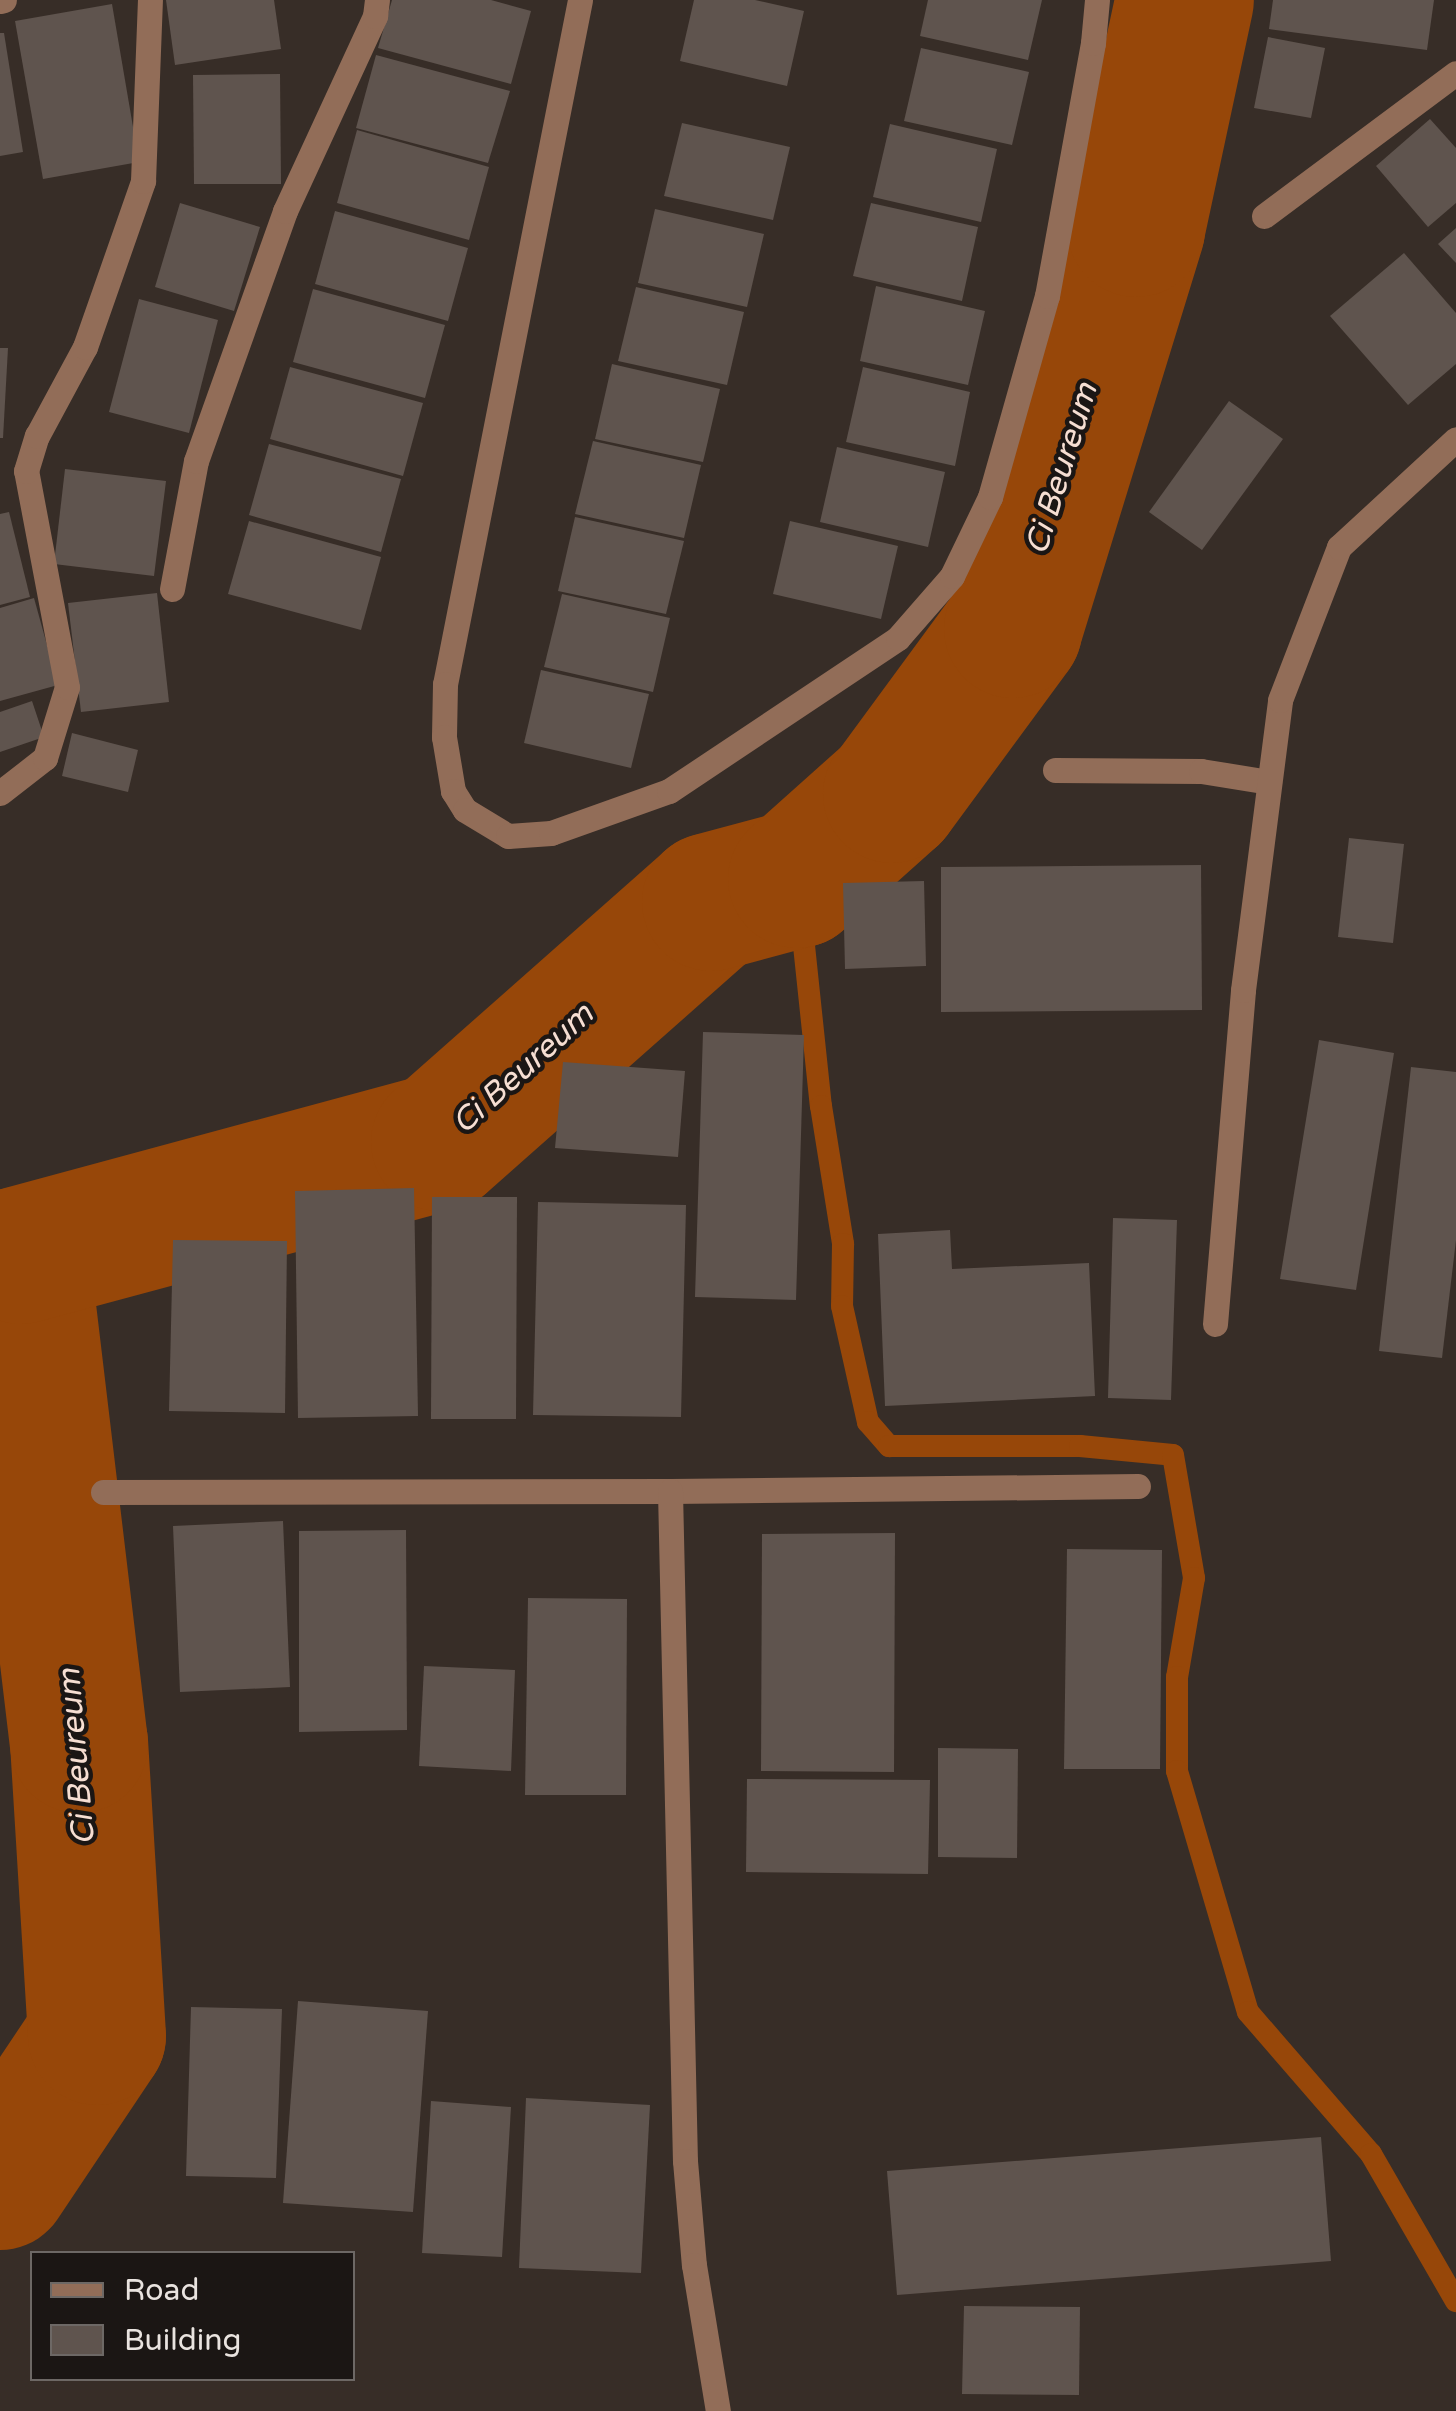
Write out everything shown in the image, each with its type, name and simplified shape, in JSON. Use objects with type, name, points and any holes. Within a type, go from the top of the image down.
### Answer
[{"type":"street","points":[[0,792],[45,758],[67,687],[26,471],[37,436],[85,347],[143,181],[150,0]]},
{"type":"street","points":[[172,589],[196,461],[285,210],[375,16],[377,0]]},
{"type":"street","points":[[580,0],[445,684],[444,737],[454,791],[465,810],[508,836],[551,834],[670,791],[898,638],[952,576],[990,497],[1046,296],[1093,44],[1097,0]]},
{"type":"street","points":[[1264,216],[1456,73]]},
{"type":"street","points":[[1215,1324],[1243,990],[1280,700],[1339,547],[1456,439]]},
{"type":"street","points":[[1055,770],[1186,770],[1269,782]]},
{"type":"street","points":[[104,1492],[1138,1486]]},
{"type":"street","points":[[670,1491],[685,2161],[694,2265],[718,2411]]},
{"type":"building","points":[[166,0],[274,0],[281,49],[175,65]]},
{"type":"building","points":[[392,0],[491,0],[531,11],[511,84],[378,48]]},
{"type":"building","points":[[694,0],[755,0],[804,11],[787,86],[680,61]]},
{"type":"building","points":[[928,0],[1042,0],[1028,60],[920,36]]},
{"type":"building","points":[[1273,0],[1434,0],[1427,50],[1269,29]]},
{"type":"building","points":[[112,4],[139,162],[43,179],[15,21]]},
{"type":"building","points":[[0,33],[4,33],[23,152],[0,156]]},
{"type":"building","points":[[1268,37],[1325,48],[1311,118],[1254,108]]},
{"type":"building","points":[[921,48],[1029,72],[1012,145],[904,121]]},
{"type":"building","points":[[376,55],[510,91],[488,163],[356,128]]},
{"type":"building","points":[[280,74],[281,184],[194,184],[193,75]]},
{"type":"building","points":[[1430,119],[1456,148],[1456,203],[1428,227],[1376,166]]},
{"type":"building","points":[[682,123],[790,147],[773,220],[664,196]]},
{"type":"building","points":[[890,124],[997,149],[981,222],[873,197]]},
{"type":"building","points":[[357,130],[489,167],[469,240],[337,203]]},
{"type":"building","points":[[180,203],[260,227],[234,311],[155,287]]},
{"type":"building","points":[[871,203],[978,227],[962,301],[853,276]]},
{"type":"building","points":[[655,209],[764,234],[747,307],[638,283]]},
{"type":"building","points":[[335,211],[468,248],[448,321],[315,284]]},
{"type":"building","points":[[1456,228],[1456,263],[1438,244]]},
{"type":"building","points":[[1404,253],[1456,313],[1456,364],[1408,405],[1330,316]]},
{"type":"building","points":[[876,286],[985,311],[968,385],[860,361]]},
{"type":"building","points":[[636,287],[744,312],[727,385],[618,361]]},
{"type":"building","points":[[313,289],[445,325],[425,398],[293,362]]},
{"type":"building","points":[[139,299],[218,320],[189,433],[109,412]]},
{"type":"building","points":[[0,348],[8,348],[3,438],[0,438]]},
{"type":"building","points":[[612,364],[720,389],[703,462],[595,439]]},
{"type":"building","points":[[290,367],[423,403],[403,476],[270,439]]},
{"type":"building","points":[[863,367],[970,392],[955,466],[846,442]]},
{"type":"building","points":[[1229,401],[1283,439],[1202,550],[1149,512]]},
{"type":"building","points":[[593,441],[701,465],[684,538],[575,514]]},
{"type":"building","points":[[269,444],[401,479],[381,552],[249,515]]},
{"type":"building","points":[[837,447],[945,472],[928,547],[820,522]]},
{"type":"building","points":[[65,469],[166,481],[154,576],[54,564]]},
{"type":"building","points":[[9,512],[30,597],[0,605],[0,514]]},
{"type":"building","points":[[575,517],[684,541],[666,614],[558,591]]},
{"type":"building","points":[[249,521],[381,557],[361,630],[228,594]]},
{"type":"building","points":[[790,521],[898,546],[881,619],[773,594]]},
{"type":"building","points":[[157,593],[169,702],[81,712],[68,603]]},
{"type":"building","points":[[562,594],[670,618],[653,692],[544,667]]},
{"type":"building","points":[[34,598],[58,685],[0,701],[0,608]]},
{"type":"building","points":[[541,670],[649,694],[631,768],[524,743]]},
{"type":"building","points":[[32,701],[44,737],[0,752],[0,712]]},
{"type":"building","points":[[72,733],[138,750],[128,792],[62,776]]},
{"type":"building","points":[[1349,838],[1404,844],[1393,943],[1338,937]]},
{"type":"building","points":[[1201,865],[1202,1010],[941,1012],[941,867]]},
{"type":"building","points":[[924,881],[926,966],[845,969],[843,883]]},
{"type":"building","points":[[703,1032],[804,1035],[796,1300],[695,1297]]},
{"type":"building","points":[[1319,1040],[1394,1053],[1356,1290],[1280,1279]]},
{"type":"building","points":[[563,1062],[685,1071],[678,1157],[555,1148]]},
{"type":"building","points":[[1411,1067],[1456,1072],[1456,1240],[1442,1358],[1379,1351]]},
{"type":"building","points":[[414,1188],[418,1416],[298,1418],[295,1191]]},
{"type":"building","points":[[432,1197],[517,1197],[516,1419],[431,1419]]},
{"type":"building","points":[[538,1202],[686,1205],[681,1417],[533,1415]]},
{"type":"building","points":[[1113,1218],[1177,1220],[1171,1400],[1108,1398]]},
{"type":"building","points":[[950,1230],[952,1269],[1089,1263],[1095,1396],[885,1406],[878,1234]]},
{"type":"building","points":[[173,1240],[287,1241],[285,1413],[169,1411]]},
{"type":"building","points":[[283,1521],[290,1687],[180,1692],[173,1526]]},
{"type":"building","points":[[406,1530],[407,1730],[299,1732],[299,1531]]},
{"type":"building","points":[[895,1533],[894,1772],[761,1771],[762,1534]]},
{"type":"building","points":[[1067,1549],[1162,1550],[1160,1769],[1064,1769]]},
{"type":"building","points":[[528,1598],[627,1599],[626,1795],[525,1795]]},
{"type":"building","points":[[424,1666],[515,1670],[511,1771],[419,1766]]},
{"type":"building","points":[[938,1748],[1018,1749],[1017,1858],[938,1857]]},
{"type":"building","points":[[747,1779],[930,1780],[928,1874],[746,1872]]},
{"type":"building","points":[[298,2001],[428,2011],[413,2212],[283,2203]]},
{"type":"building","points":[[191,2007],[282,2009],[276,2178],[186,2176]]},
{"type":"building","points":[[526,2098],[650,2105],[641,2273],[519,2268]]},
{"type":"building","points":[[431,2101],[511,2107],[502,2257],[422,2253]]},
{"type":"building","points":[[1321,2137],[1331,2261],[897,2295],[887,2171]]},
{"type":"building","points":[[964,2306],[1080,2307],[1079,2395],[962,2394]]},
{"type":"waterway","name":"Ci Beureum","points":[[0,2181],[97,2036],[79,1744],[21,1255],[440,1142],[711,902],[797,879],[892,794],[1013,629],[1136,228],[1185,0]]},
{"type":"waterway","points":[[797,879],[821,1106],[843,1244],[842,1306],[868,1422],[889,1446],[1080,1446],[1173,1455],[1194,1578],[1177,1677],[1177,1771],[1248,2012],[1371,2154],[1456,2301]]}]
